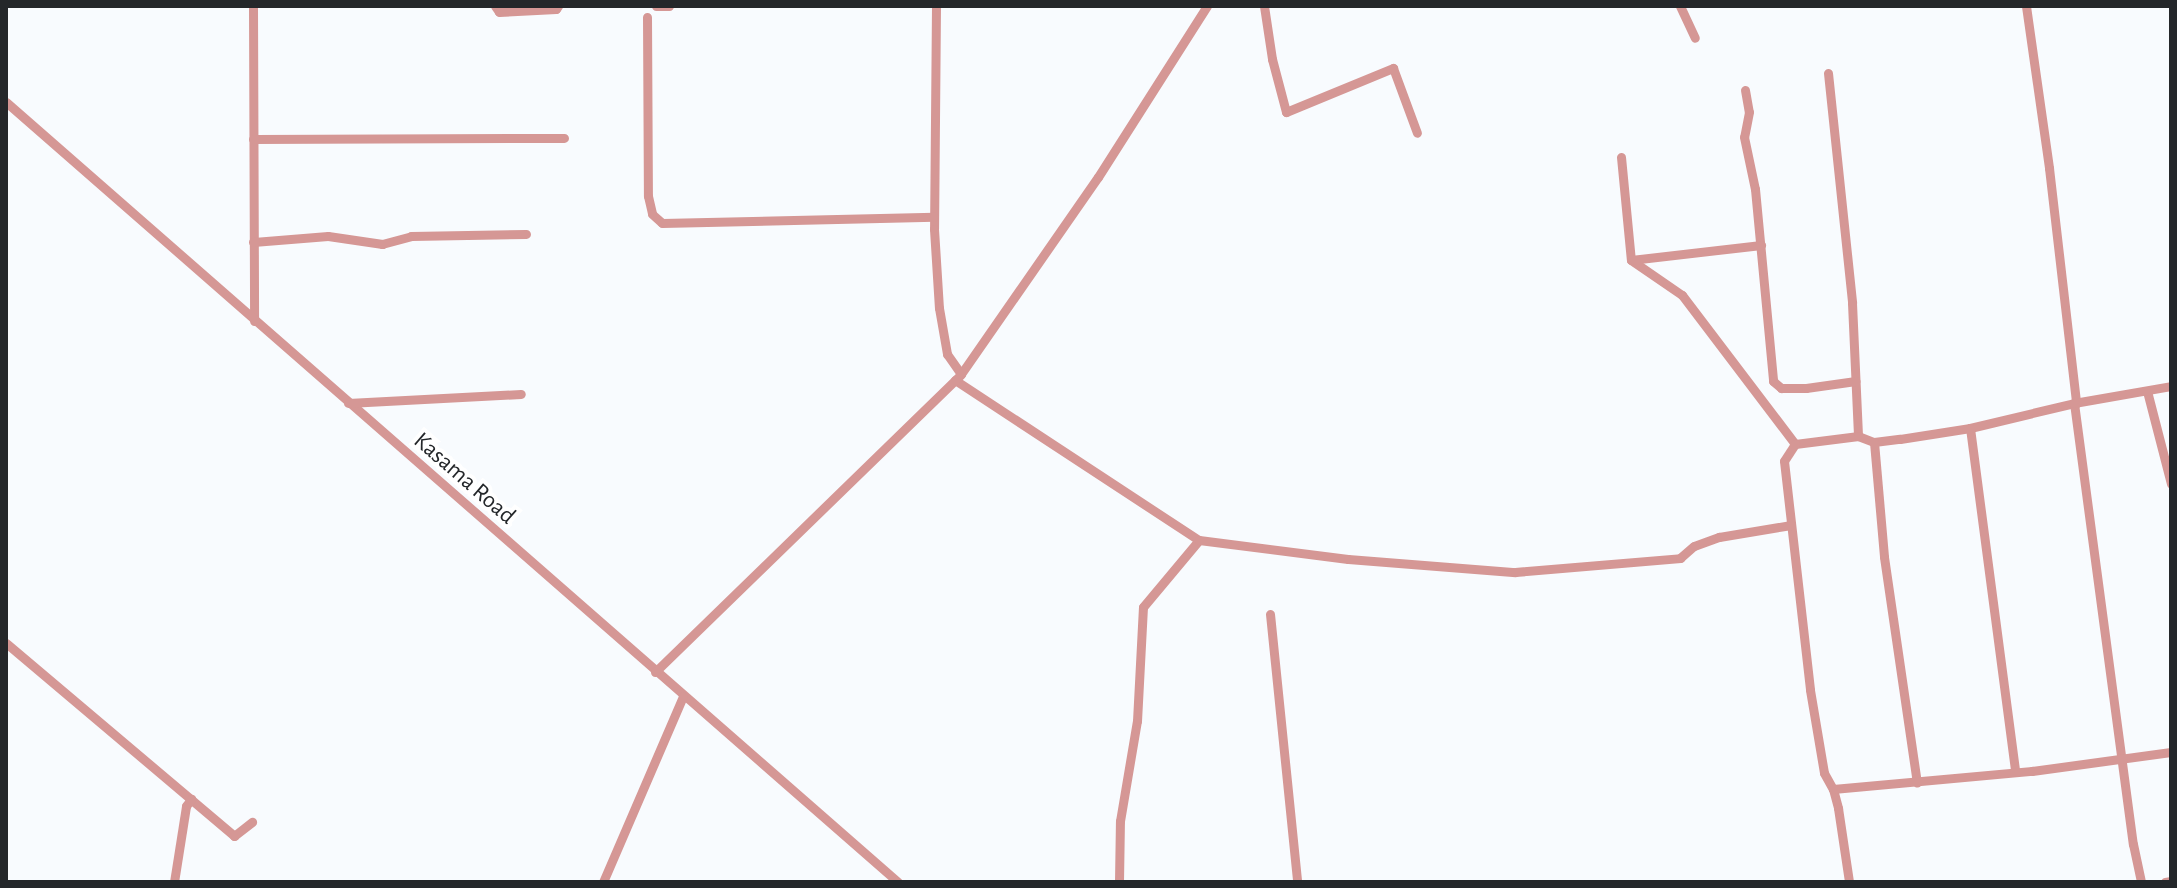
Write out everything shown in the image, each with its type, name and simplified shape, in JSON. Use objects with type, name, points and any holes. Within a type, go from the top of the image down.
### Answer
[{"type":"street","points":[[253,6],[254,321]]},
{"type":"street","points":[[495,6],[499,12],[556,9],[558,6]]},
{"type":"street","points":[[656,6],[669,6]]},
{"type":"street","points":[[936,6],[934,217],[943,337],[958,377],[1199,540],[1348,559],[1515,572],[1680,558],[1694,546],[1719,537],[1791,525]]},
{"type":"street","points":[[655,672],[958,377],[1098,177],[1207,6]]},
{"type":"street","points":[[1264,6],[1272,59],[1286,112],[1393,68],[1417,133]]},
{"type":"street","points":[[1680,6],[1695,38]]},
{"type":"street","points":[[2026,6],[2051,181],[2075,403],[2141,882]]},
{"type":"street","points":[[647,17],[648,196],[652,214],[662,223],[934,217]]},
{"type":"street","points":[[1828,73],[1852,303],[1858,436]]},
{"type":"street","points":[[1745,90],[1749,112],[1744,137],[1761,245],[1773,381],[1781,388],[1806,388],[1856,381]]},
{"type":"street","name":"Kasama Road","points":[[6,102],[898,882]]},
{"type":"street","points":[[253,139],[564,138]]},
{"type":"street","points":[[1621,157],[1631,260],[1682,295],[1795,444]]},
{"type":"street","points":[[253,242],[328,236],[382,244],[411,236],[526,234]]},
{"type":"street","points":[[1631,260],[1761,245]]},
{"type":"street","points":[[1849,882],[1833,789],[1824,773],[1815,725],[1784,461],[1795,444],[1858,436],[1874,442],[1970,428],[2075,403],[2171,386]]},
{"type":"street","points":[[2147,391],[2171,484]]},
{"type":"street","points":[[348,403],[521,394]]},
{"type":"street","points":[[1970,428],[2015,772]]},
{"type":"street","points":[[1874,442],[1884,557],[1917,783]]},
{"type":"street","points":[[1119,882],[1120,821],[1137,721],[1143,607],[1199,540]]},
{"type":"street","points":[[1270,614],[1297,882]]},
{"type":"street","points":[[6,643],[234,836],[252,822]]},
{"type":"street","points":[[603,882],[683,696]]},
{"type":"street","points":[[1833,789],[1917,783],[2171,752]]},
{"type":"street","points":[[174,882],[186,806],[191,799]]},
{"type":"street","points":[[2165,882],[2171,881]]}]
